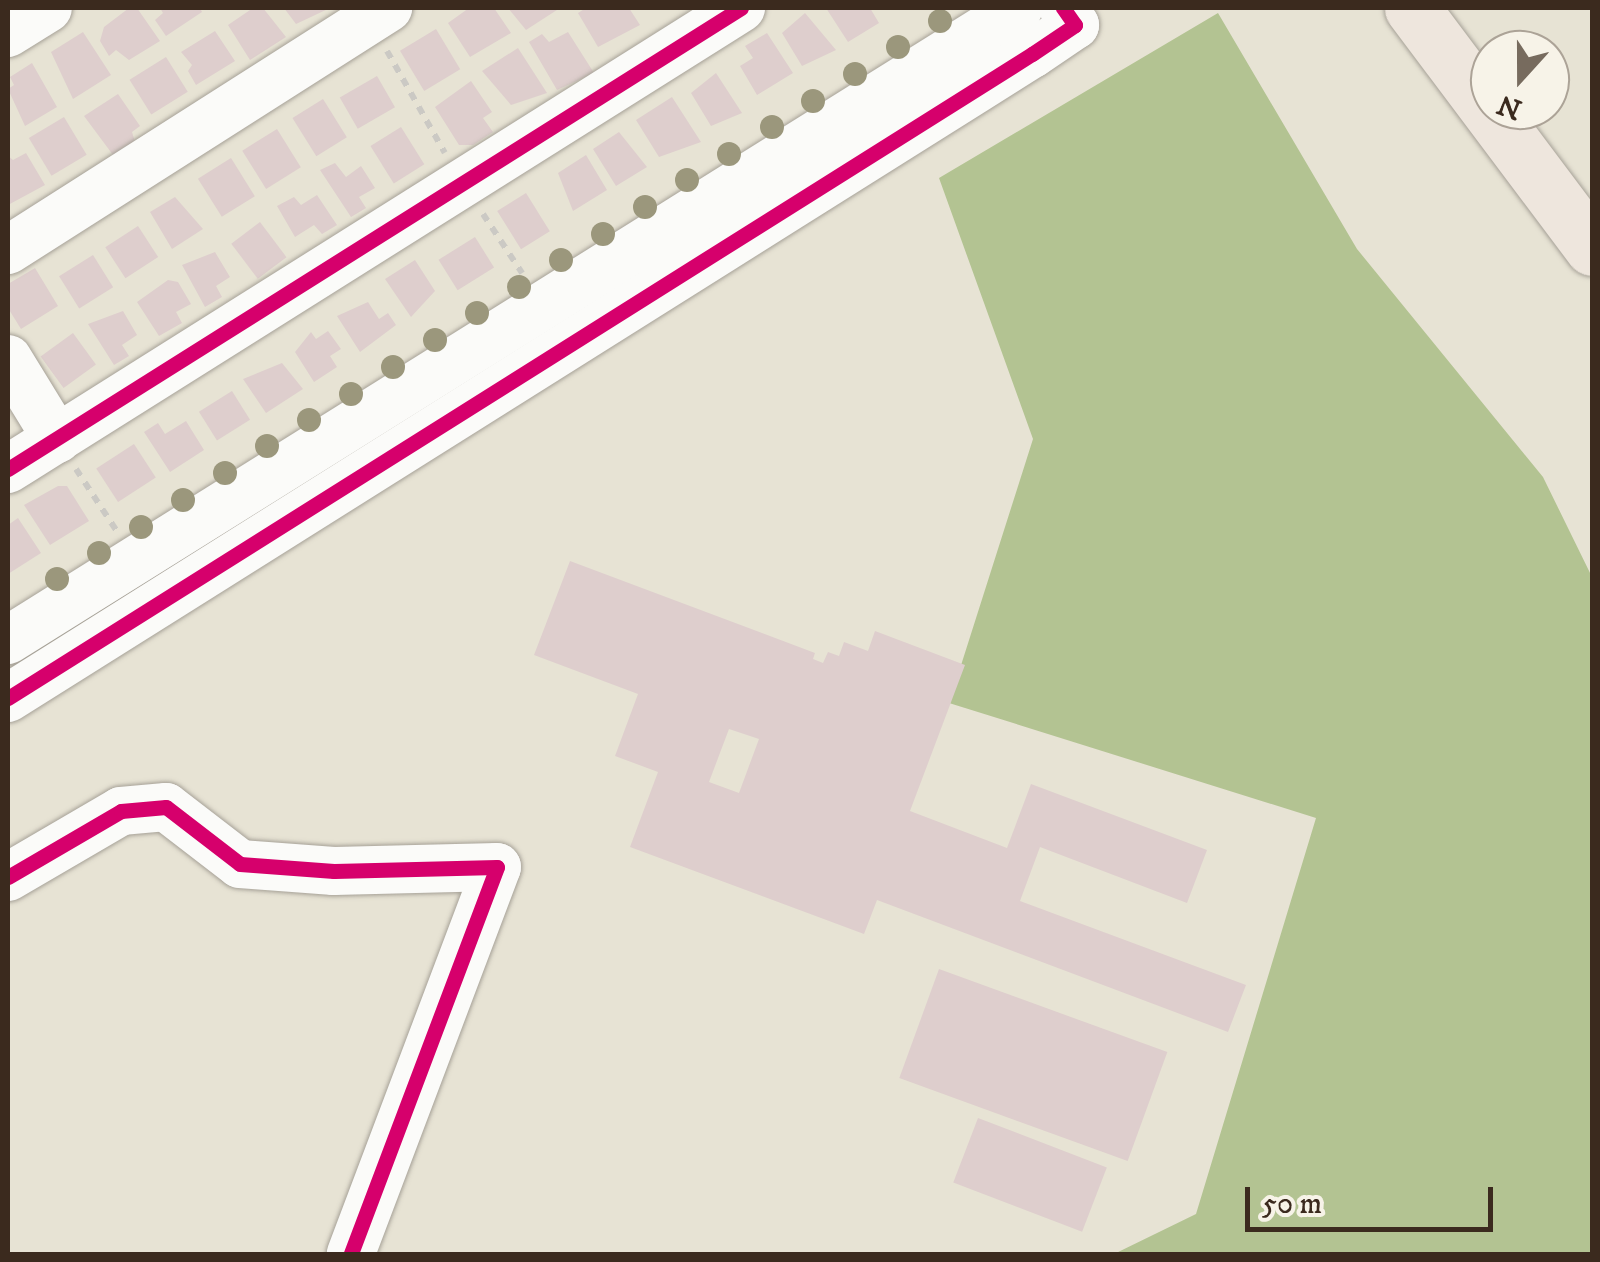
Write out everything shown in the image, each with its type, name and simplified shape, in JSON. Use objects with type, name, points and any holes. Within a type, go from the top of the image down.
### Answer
[{"type":"highway","points":[[1412,8],[1592,248]]},
{"type":"highway","points":[[1438,8],[1470,51]]},
{"type":"highway","points":[[1529,130],[1592,214]]},
{"type":"street","points":[[8,33],[48,8]]},
{"type":"street","points":[[8,469],[741,8]]},
{"type":"street","points":[[8,640],[1019,8]]},
{"type":"street","points":[[8,250],[373,11]]},
{"type":"street","points":[[8,698],[1069,16]]},
{"type":"street","points":[[8,359],[57,439]]},
{"type":"street","points":[[8,877],[121,811],[166,807],[240,864],[334,871],[497,868],[351,1254]]},
{"type":"path","points":[[57,439],[116,530]]},
{"type":"green space","points":[[1218,13],[1357,249],[1543,477],[1592,577],[1592,1254],[1114,1254],[1196,1214],[1316,818],[949,703],[1033,439],[939,178]]},
{"type":"building","points":[[129,8],[137,8],[160,41],[129,60],[116,50],[109,56],[100,41],[104,27]]},
{"type":"building","points":[[160,8],[200,8],[202,12],[166,36],[155,20],[163,13]]},
{"type":"building","points":[[253,8],[263,8],[286,37],[250,60],[228,25]]},
{"type":"building","points":[[284,8],[330,8],[296,24]]},
{"type":"building","points":[[469,8],[494,8],[511,33],[470,57],[448,23]]},
{"type":"building","points":[[508,8],[560,8],[526,30]]},
{"type":"building","points":[[586,8],[629,8],[640,25],[598,47],[578,13]]},
{"type":"building","points":[[826,8],[870,8],[879,23],[848,42]]},
{"type":"building","points":[[805,13],[836,50],[802,66],[782,33]]},
{"type":"building","points":[[436,29],[460,69],[424,91],[400,51]]},
{"type":"building","points":[[215,31],[235,61],[196,85],[188,71],[192,65],[181,52]]},
{"type":"building","points":[[83,32],[111,75],[73,99],[51,52]]},
{"type":"building","points":[[568,32],[594,73],[557,90],[529,42],[542,34],[549,42]]},
{"type":"building","points":[[767,33],[793,73],[757,95],[740,66],[753,58],[745,46]]},
{"type":"building","points":[[518,48],[547,93],[511,105],[482,71]]},
{"type":"building","points":[[166,57],[188,92],[151,115],[130,80]]},
{"type":"building","points":[[32,63],[57,107],[25,126],[8,89],[14,85],[10,77]]},
{"type":"building","points":[[716,73],[742,113],[711,126],[691,93]]},
{"type":"building","points":[[377,76],[395,107],[358,129],[340,98]]},
{"type":"building","points":[[471,81],[492,112],[483,118],[493,132],[473,145],[459,145],[435,107]]},
{"type":"building","points":[[118,94],[140,126],[132,132],[135,142],[113,155],[84,116]]},
{"type":"building","points":[[672,97],[701,142],[659,157],[636,120]]},
{"type":"building","points":[[323,99],[347,137],[316,156],[292,118]]},
{"type":"building","points":[[64,117],[87,155],[52,176],[29,138]]},
{"type":"building","points":[[401,127],[424,164],[394,183],[370,146]]},
{"type":"building","points":[[277,129],[301,167],[266,189],[242,151]]},
{"type":"building","points":[[619,132],[647,167],[616,186],[593,149]]},
{"type":"building","points":[[26,153],[45,185],[8,205],[8,156],[13,160]]},
{"type":"building","points":[[586,155],[607,190],[573,211],[558,173]]},
{"type":"building","points":[[231,158],[255,196],[222,217],[198,179]]},
{"type":"building","points":[[335,163],[346,177],[361,166],[375,188],[359,197],[366,208],[351,217],[320,170]]},
{"type":"building","points":[[526,193],[550,231],[521,249],[497,211]]},
{"type":"building","points":[[317,195],[337,225],[322,234],[314,225],[295,237],[277,206],[294,197],[301,205]]},
{"type":"building","points":[[175,197],[203,229],[172,249],[150,212]]},
{"type":"building","points":[[260,222],[286,257],[258,279],[231,244]]},
{"type":"building","points":[[138,226],[158,257],[125,278],[105,247]]},
{"type":"building","points":[[475,237],[494,268],[458,290],[439,260]]},
{"type":"building","points":[[215,252],[230,277],[216,286],[222,297],[205,307],[182,265]]},
{"type":"building","points":[[93,255],[113,287],[79,308],[59,276]]},
{"type":"building","points":[[415,260],[435,291],[411,317],[385,279]]},
{"type":"building","points":[[35,268],[58,306],[21,329],[8,308],[8,284]]},
{"type":"building","points":[[168,280],[178,282],[191,304],[176,312],[182,323],[159,336],[137,302]]},
{"type":"building","points":[[368,302],[379,319],[388,313],[396,325],[360,352],[337,316]]},
{"type":"building","points":[[123,311],[137,335],[122,345],[129,356],[114,365],[88,324]]},
{"type":"building","points":[[328,331],[341,349],[330,356],[337,367],[314,382],[295,352],[311,332],[316,339]]},
{"type":"building","points":[[73,333],[96,365],[64,388],[41,357]]},
{"type":"building","points":[[282,363],[303,389],[266,413],[243,379]]},
{"type":"building","points":[[232,391],[250,420],[217,441],[199,412]]},
{"type":"building","points":[[186,421],[204,450],[170,472],[144,432],[158,423],[165,434]]},
{"type":"building","points":[[134,444],[156,478],[118,502],[96,469]]},
{"type":"building","points":[[58,486],[67,486],[89,521],[50,545],[24,505]]},
{"type":"building","points":[[18,518],[41,553],[8,574],[8,525]]},
{"type":"building","points":[[570,561],[815,653],[813,659],[823,663],[828,652],[839,656],[844,642],[868,651],[875,631],[965,665],[910,811],[1007,848],[1031,784],[1207,850],[1187,903],[1040,847],[1020,901],[1246,985],[1228,1032],[877,900],[864,934],[630,847],[658,772],[615,756],[638,694],[534,655]],"holes":[[[729,729],[759,739],[739,793],[709,782]]]},
{"type":"building","points":[[939,969],[1167,1052],[1128,1161],[899,1078]]},
{"type":"building","points":[[978,1118],[1107,1167],[1082,1232],[953,1182]]},
{"type":"cycle path","points":[[8,469],[741,8]]},
{"type":"cycle path","points":[[8,698],[1032,54],[1075,25],[1063,8]]},
{"type":"cycle path","points":[[8,877],[121,811],[166,807],[240,864],[334,871],[497,867],[351,1254]]}]
